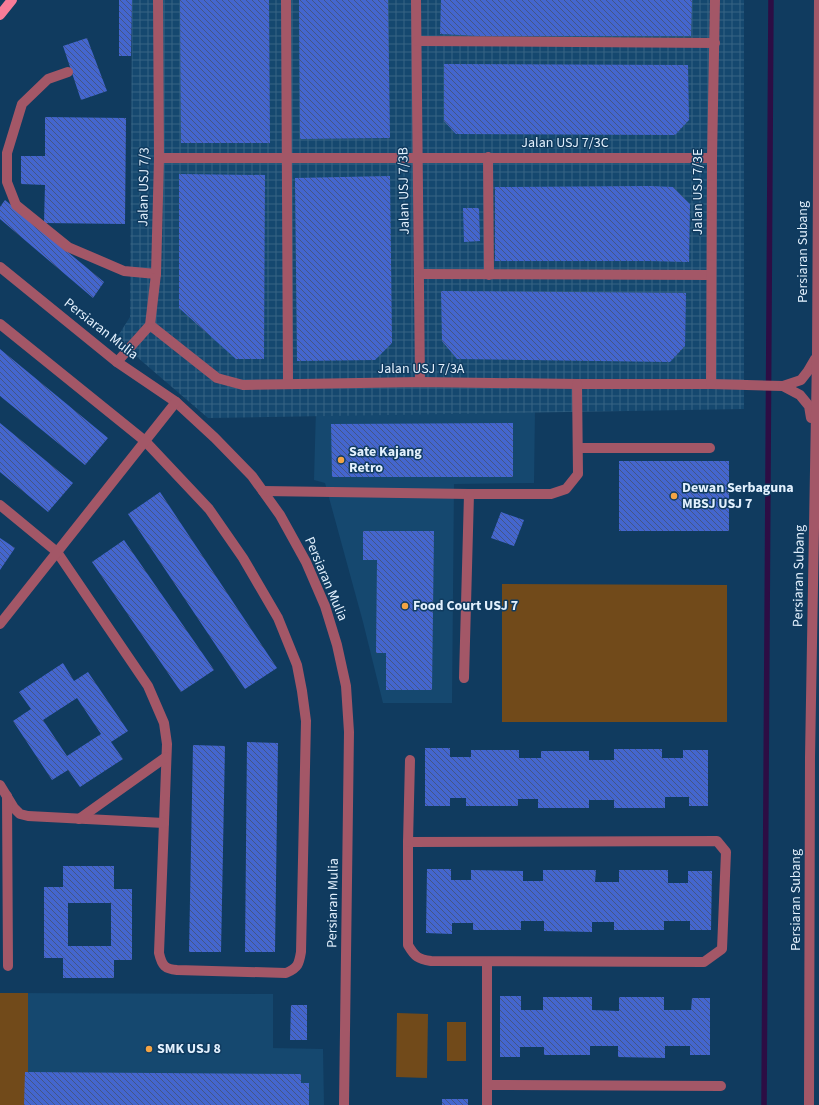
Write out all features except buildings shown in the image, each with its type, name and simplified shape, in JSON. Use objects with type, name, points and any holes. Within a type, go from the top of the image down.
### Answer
[{"type":"main road","points":[[0,14],[12,0]]},
{"type":"street","name":"Jalan USJ 7/3","points":[[150,324],[156,274],[159,158],[158,0]]},
{"type":"street","points":[[286,0],[288,384]]},
{"type":"street","name":"Jalan USJ 7/3B","points":[[416,0],[420,382]]},
{"type":"street","name":"Jalan USJ 7/3E","points":[[711,384],[712,158],[716,0]]},
{"type":"street","name":"Persiaran Subang","points":[[809,1105],[815,757],[815,436],[817,356],[819,0]]},
{"type":"street","points":[[416,41],[714,43]]},
{"type":"street","points":[[68,72],[48,79],[22,104],[7,153],[7,182],[16,205],[68,247],[124,271],[156,274]]},
{"type":"street","points":[[488,157],[489,275]]},
{"type":"street","name":"Jalan USJ 7/3C","points":[[159,158],[712,158]]},
{"type":"street","name":"Persiaran Mulia","points":[[0,267],[117,362],[176,402],[215,438],[252,476],[280,515],[302,556],[325,606],[337,645],[346,686],[349,732],[344,1105]]},
{"type":"street","points":[[419,274],[711,275]]},
{"type":"street","points":[[0,324],[145,441],[209,509],[243,558],[278,618],[297,664],[306,721],[301,952],[300,962],[294,969],[286,973],[177,970],[169,969],[161,963],[160,954],[167,744],[164,723],[148,686],[57,552],[0,505]]},
{"type":"street","points":[[117,362],[150,324]]},
{"type":"street","name":"Jalan USJ 7/3A","points":[[150,324],[217,378],[243,385],[420,382],[711,384],[783,386]]},
{"type":"street","points":[[783,386],[802,380],[817,356]]},
{"type":"street","points":[[263,491],[551,494],[566,489],[578,474],[577,384]]},
{"type":"street","points":[[783,386],[800,395],[809,406],[815,436]]},
{"type":"street","points":[[0,624],[176,402]]},
{"type":"street","points":[[578,448],[710,448]]},
{"type":"street","points":[[464,678],[469,494]]},
{"type":"street","points":[[79,819],[166,757]]},
{"type":"street","points":[[408,842],[717,841],[726,852],[722,949],[704,962],[431,961],[421,959],[414,955],[408,945],[408,842],[410,760]]},
{"type":"street","points":[[0,785],[14,808],[20,814],[28,816],[164,824]]},
{"type":"street","points":[[0,946],[8,966],[7,796]]},
{"type":"street","points":[[487,962],[487,1105]]},
{"type":"street","points":[[487,1085],[721,1086]]},
{"type":"shaded area","points":[[132,0],[744,0],[744,409],[208,418],[116,339],[130,317]]},
{"type":"shaded area","points":[[316,408],[535,408],[534,483],[454,484],[452,703],[383,703],[363,622],[325,483],[314,480]]},
{"type":"shaded area","points":[[502,584],[727,585],[727,722],[502,722]]},
{"type":"shaded area","name":"SMK USJ 8","points":[[0,993],[273,994],[273,1048],[323,1049],[324,1105],[0,1105]]},
{"type":"shaded area","points":[[0,993],[28,993],[28,1105],[0,1105]]},
{"type":"shaded area","points":[[397,1013],[428,1014],[427,1078],[396,1077]]},
{"type":"shaded area","points":[[447,1022],[466,1022],[466,1061],[447,1061]]},
{"type":"waterway","points":[[764,1105],[771,0]]},
{"type":"place","name":"Sate Kajang Retro","points":[[341,460]]},
{"type":"place","name":"Dewan Serbaguna MBSJ USJ 7","points":[[674,496]]},
{"type":"place","name":"Food Court USJ 7","points":[[405,606]]},
{"type":"place","name":"SMK USJ 8","points":[[149,1049]]}]
